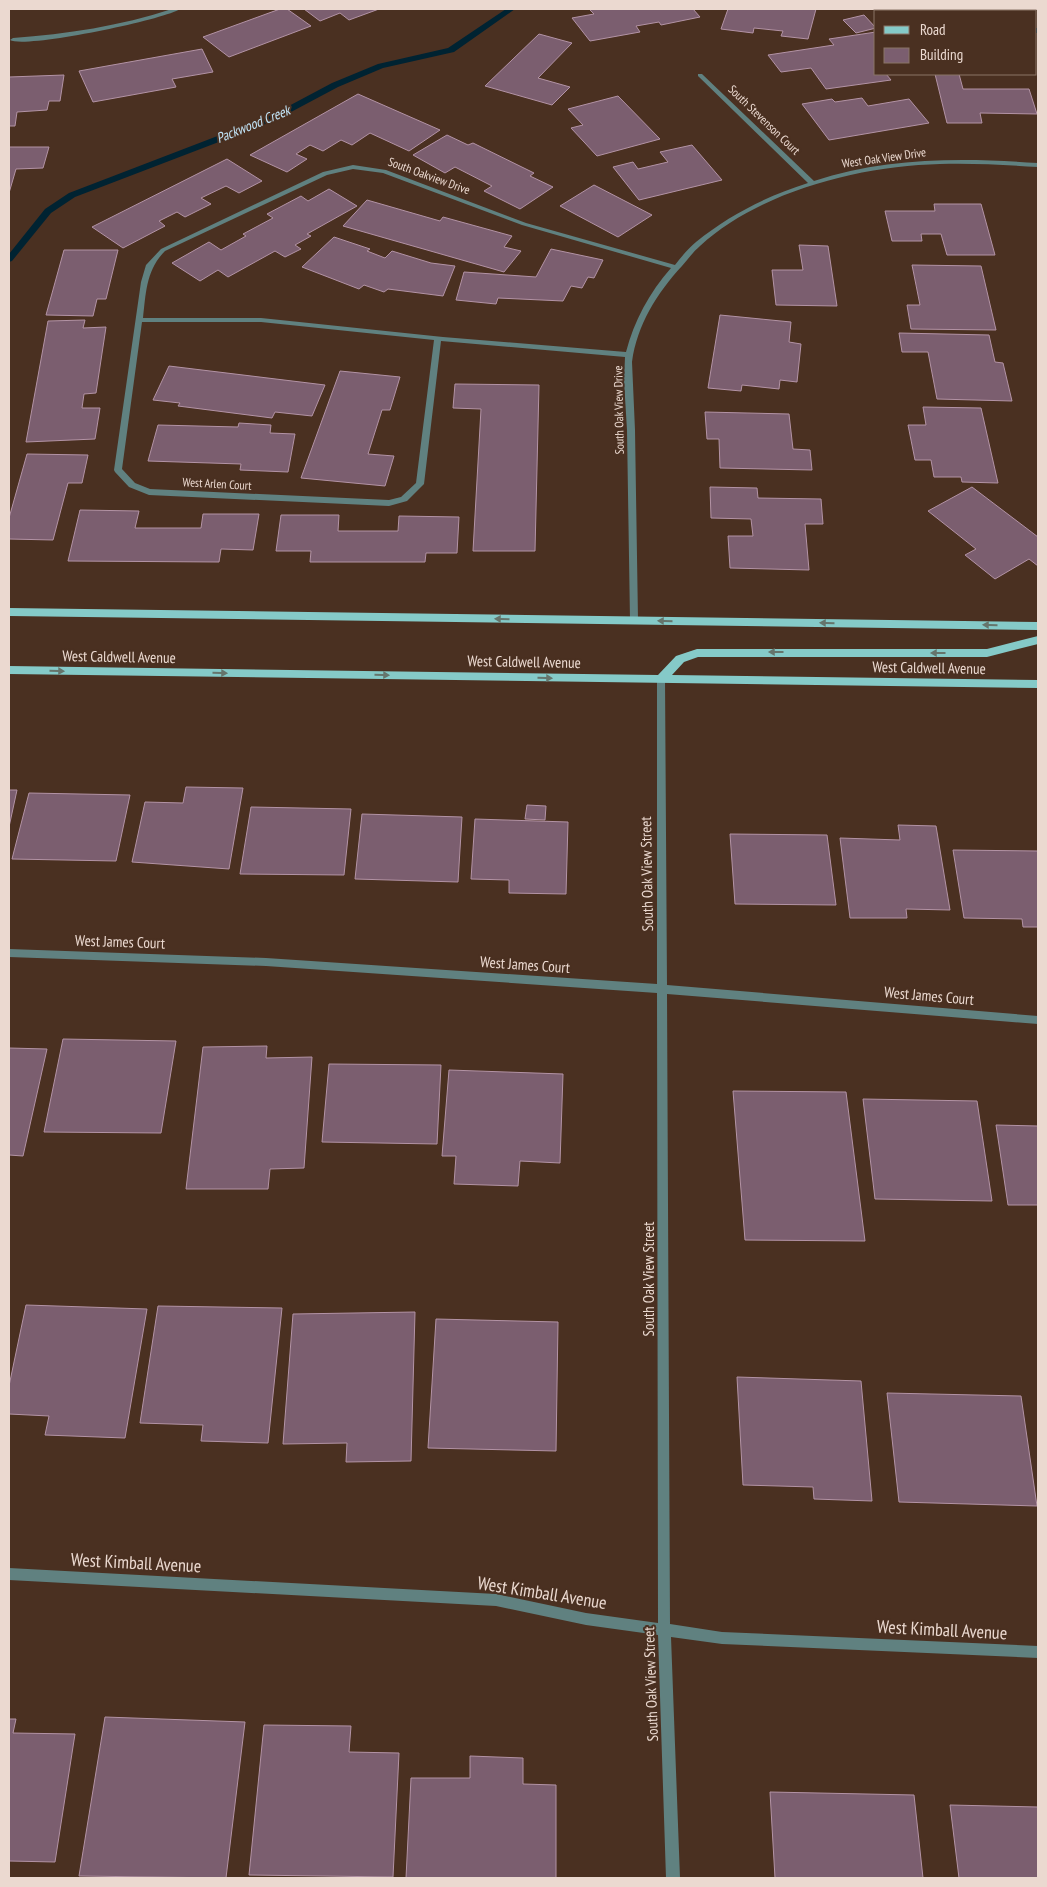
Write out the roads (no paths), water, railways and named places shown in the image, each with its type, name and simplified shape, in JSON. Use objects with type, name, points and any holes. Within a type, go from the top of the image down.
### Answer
[{"type":"main road","points":[[9,612],[1038,626]]},
{"type":"main road","points":[[661,679],[680,659],[697,653],[987,653],[1038,640]]},
{"type":"main road","name":"West Caldwell Avenue","points":[[9,670],[1038,684]]},
{"type":"street","points":[[13,40],[60,36],[104,28],[177,9]]},
{"type":"street","name":"South Stevenson Court","points":[[700,75],[811,182]]},
{"type":"street","name":"West Oak View Drive","points":[[740,213],[811,182],[867,170],[925,162],[982,161],[1038,166]]},
{"type":"street","name":"South Oakview Drive","points":[[182,242],[325,173],[353,167],[384,171],[524,224],[674,267]]},
{"type":"street","name":"South Oak View Drive","points":[[634,620],[629,355],[645,308],[674,267],[706,236],[740,213]]},
{"type":"street","name":"West Arlen Court","points":[[182,242],[163,250],[151,260],[146,270],[118,470],[132,485],[149,492],[388,504],[404,500],[420,484],[438,339]]},
{"type":"street","points":[[138,320],[261,320],[438,339],[629,355]]},
{"type":"street","name":"South Oak View Street","points":[[661,679],[664,1631],[673,1878]]},
{"type":"street","name":"West James Court","points":[[9,953],[266,962],[663,989],[1038,1020]]},
{"type":"street","name":"West Kimball Avenue","points":[[9,1574],[496,1600],[586,1619],[722,1638],[1038,1652]]},
{"type":"waterway","name":"Packwood Creek","points":[[9,259],[48,211],[72,195],[273,118],[335,85],[381,66],[451,50],[511,9]]},
{"type":"waterway","name":"Packwood Creek","points":[[958,9],[962,10]]}]
